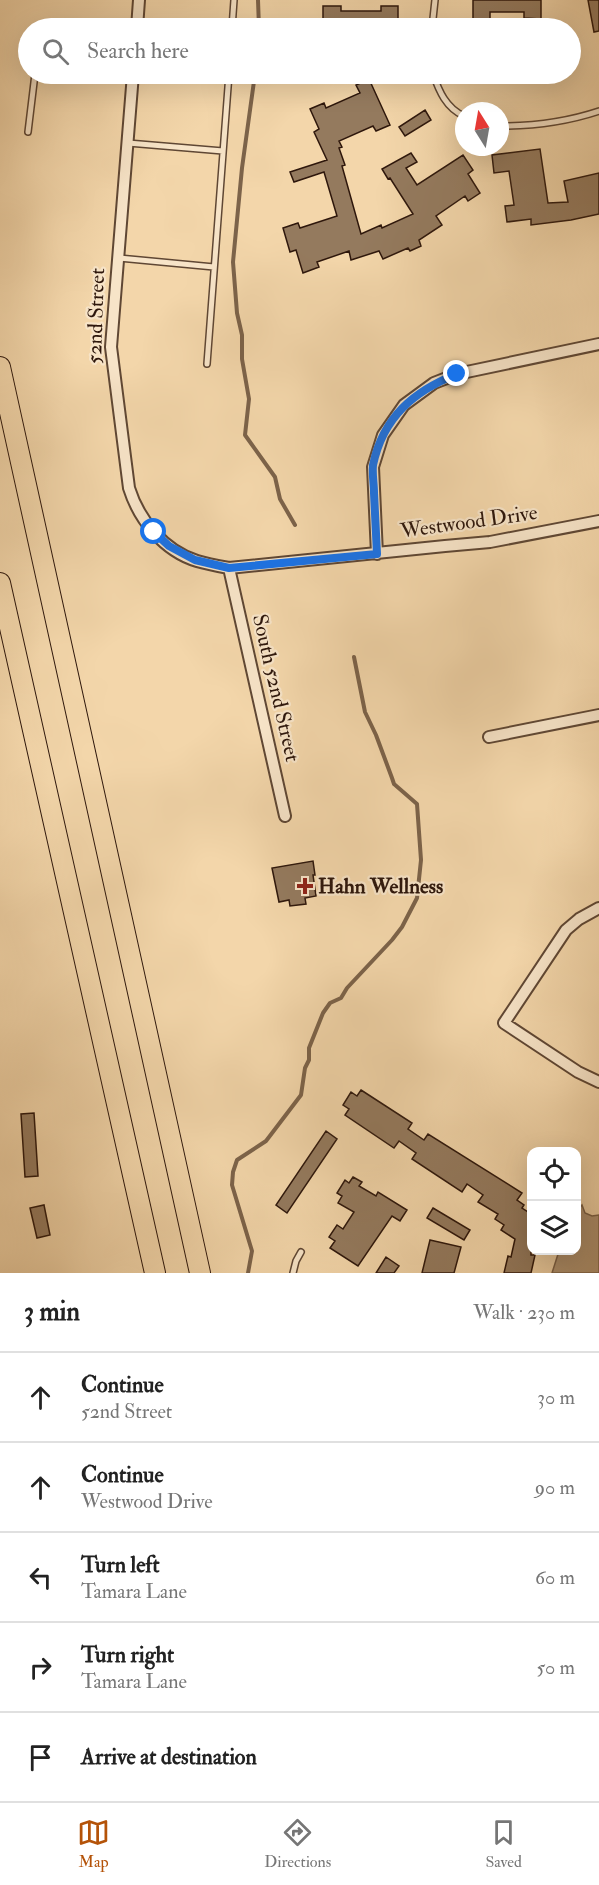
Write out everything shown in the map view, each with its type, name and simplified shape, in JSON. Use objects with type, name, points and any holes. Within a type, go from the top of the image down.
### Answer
[{"type":"highway","points":[[0,367],[200,1273]]},
{"type":"highway","points":[[0,583],[155,1273]]},
{"type":"street","points":[[138,18],[140,0]]},
{"type":"street","name":"52nd Street","points":[[132,84],[111,347],[129,488],[133,502],[142,518],[154,532],[169,546],[200,561]]},
{"type":"street","points":[[377,554],[373,467],[383,435],[396,414],[405,405],[434,383],[457,374],[599,344]]},
{"type":"street","name":"Westwood Drive","points":[[200,561],[229,568],[490,543],[599,521]]},
{"type":"street","name":"South 52nd Street","points":[[229,568],[285,816]]},
{"type":"street","points":[[489,737],[599,715]]},
{"type":"street","points":[[599,908],[579,919],[567,930],[504,1023],[578,1072],[599,1082]]},
{"type":"lane","points":[[233,18],[234,0]]},
{"type":"lane","points":[[433,18],[435,0]]},
{"type":"lane","points":[[28,132],[34,84]]},
{"type":"lane","points":[[207,364],[228,84]]},
{"type":"lane","points":[[436,84],[455,112]]},
{"type":"lane","points":[[509,126],[571,120],[599,111]]},
{"type":"lane","points":[[126,143],[223,151]]},
{"type":"lane","points":[[117,257],[214,267]]},
{"type":"lane","points":[[293,1273],[296,1260],[301,1252]]},
{"type":"shaded area","points":[[581,1206],[585,1213],[592,1216],[599,1215],[599,1273],[552,1273],[558,1255],[581,1255]]},
{"type":"building","points":[[473,0],[541,0],[541,18],[524,18],[524,12],[490,12],[490,18],[473,18]]},
{"type":"building","points":[[588,0],[599,0],[599,31],[594,32]]},
{"type":"building","points":[[323,6],[341,6],[341,11],[381,11],[381,6],[398,6],[398,18],[323,18]]},
{"type":"building","points":[[371,84],[390,125],[376,131],[373,126],[339,141],[345,165],[342,166],[361,234],[381,225],[382,228],[413,214],[382,169],[411,153],[417,162],[406,168],[417,185],[464,156],[473,170],[468,174],[480,193],[468,201],[465,196],[436,216],[442,225],[419,240],[421,246],[410,251],[408,248],[383,259],[379,251],[351,260],[349,251],[317,262],[319,267],[303,273],[296,250],[290,252],[283,228],[298,223],[300,228],[337,216],[324,172],[294,182],[290,172],[327,160],[314,132],[319,129],[310,109],[324,103],[326,108],[360,93],[356,85]]},
{"type":"building","points":[[425,110],[431,120],[405,136],[399,127]]},
{"type":"building","points":[[540,149],[548,203],[568,202],[564,181],[599,173],[599,214],[531,225],[531,219],[507,222],[505,206],[514,205],[509,171],[494,173],[492,156],[509,156],[509,153]]},
{"type":"building","points":[[313,861],[316,896],[305,898],[306,904],[290,906],[289,900],[279,902],[272,868]]},
{"type":"building","points":[[361,1090],[412,1123],[408,1129],[424,1140],[428,1134],[522,1193],[517,1200],[524,1205],[522,1208],[527,1211],[527,1255],[535,1255],[531,1273],[504,1273],[515,1239],[501,1230],[504,1225],[495,1219],[498,1214],[478,1202],[483,1195],[467,1184],[462,1192],[412,1159],[416,1153],[399,1141],[394,1148],[345,1115],[349,1109],[343,1105],[351,1092],[357,1096]]},
{"type":"building","points":[[34,1113],[38,1176],[25,1177],[21,1114]]},
{"type":"building","points":[[326,1131],[337,1139],[287,1213],[276,1205]]},
{"type":"building","points":[[353,1177],[362,1182],[359,1186],[376,1196],[378,1192],[407,1210],[400,1221],[392,1216],[358,1266],[330,1248],[335,1241],[329,1237],[337,1225],[343,1229],[354,1212],[338,1203],[342,1196],[337,1193],[345,1180],[349,1183]]},
{"type":"building","points":[[44,1205],[50,1235],[37,1238],[30,1208]]},
{"type":"building","points":[[433,1208],[470,1230],[464,1240],[427,1218]]},
{"type":"building","points":[[430,1240],[461,1247],[454,1273],[422,1273]]},
{"type":"building","points":[[386,1257],[399,1266],[394,1273],[376,1273]]},
{"type":"waterway","points":[[258,0],[259,18]]},
{"type":"waterway","points":[[254,84],[242,168],[233,262],[237,313],[242,335],[242,359],[249,399],[245,435],[275,477],[280,499],[295,525]]},
{"type":"waterway","points":[[248,1273],[252,1251],[232,1185],[237,1160],[266,1141],[301,1095],[305,1068],[309,1060],[309,1048],[323,1013],[330,1003],[341,998],[347,988],[392,940],[402,927],[417,898],[421,860],[417,804],[394,784],[365,712],[354,657]]},
{"type":"place","name":"Hahn Wellness","points":[[305,886]]},
{"type":"route","points":[[154,532],[169,546],[195,560],[229,568],[377,554],[373,467],[383,435],[396,414],[414,397],[434,383],[457,374]]}]
